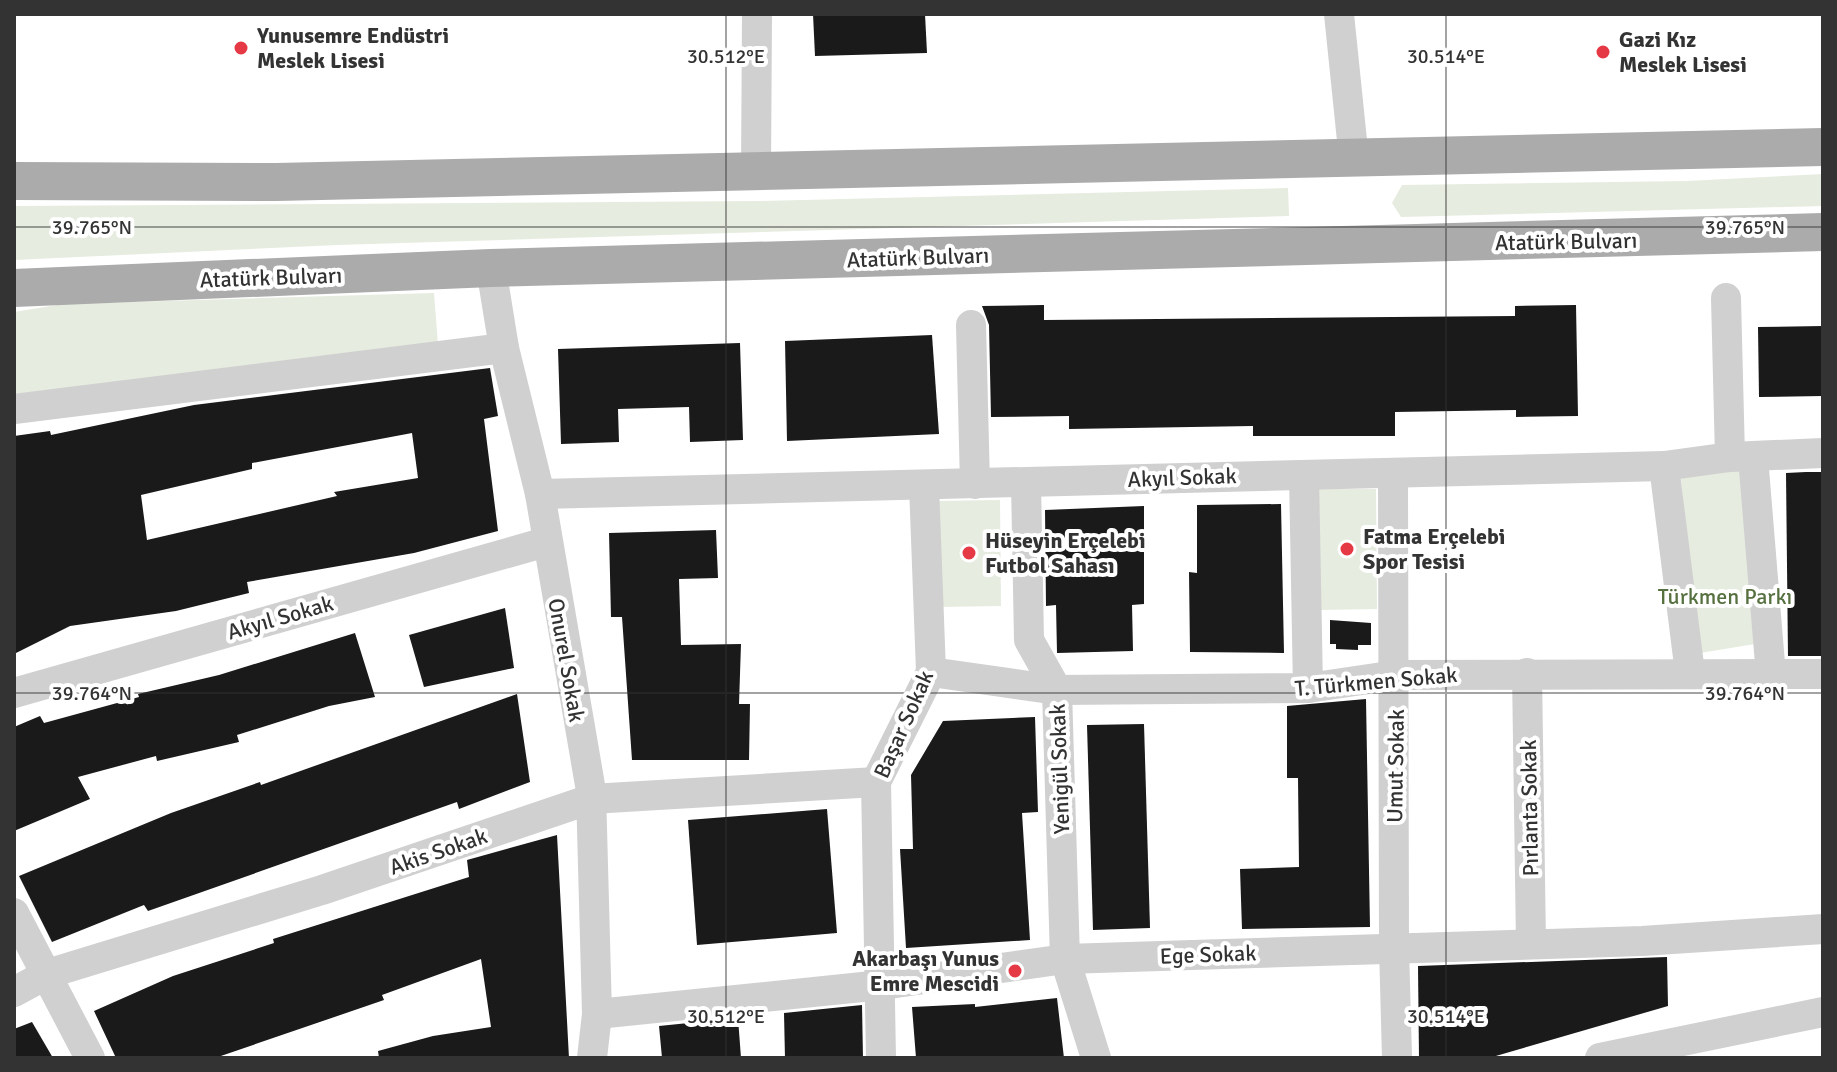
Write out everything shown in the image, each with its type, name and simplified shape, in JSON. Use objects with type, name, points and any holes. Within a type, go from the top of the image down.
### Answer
[{"type":"main road","points":[[14,181],[276,182],[1823,147]]},
{"type":"main road","name":"Atatürk Bulvarı","points":[[14,288],[491,268],[1823,232]]},
{"type":"street","points":[[756,172],[757,14]]},
{"type":"street","points":[[1339,14],[1354,160]]},
{"type":"street","name":"Onurel Sokak","points":[[491,268],[504,348],[540,494],[591,799],[597,1014],[592,1058]]},
{"type":"street","points":[[14,299],[57,286]]},
{"type":"street","points":[[1726,298],[1741,457],[1771,676]]},
{"type":"street","points":[[971,325],[975,484]]},
{"type":"street","points":[[14,409],[504,348]]},
{"type":"street","name":"Akyıl Sokak","points":[[540,494],[1664,466],[1741,457],[1823,453]]},
{"type":"street","points":[[1664,466],[1690,673]]},
{"type":"street","name":"Umut Sokak","points":[[1393,474],[1397,1058]]},
{"type":"street","points":[[1304,475],[1308,688]]},
{"type":"street","name":"Yenigül Sokak","points":[[1026,483],[1029,640],[1057,690],[1065,959],[1096,1058]]},
{"type":"street","name":"Başar Sokak","points":[[881,1058],[876,782],[931,672],[924,485]]},
{"type":"street","name":"Akyıl Sokak","points":[[14,693],[546,542]]},
{"type":"street","name":"T. Türkmen Sokak","points":[[931,672],[1057,690],[1308,688],[1396,675],[1823,674]]},
{"type":"street","name":"Pırlanta Sokak","points":[[1527,673],[1531,944]]},
{"type":"street","name":"Akis Sokak","points":[[14,992],[47,974],[322,890],[591,799],[876,782]]},
{"type":"street","points":[[14,913],[90,1058]]},
{"type":"street","name":"Ege Sokak","points":[[597,1014],[882,985],[1065,959],[1531,944],[1823,929]]},
{"type":"street","points":[[1600,1058],[1823,1012]]},
{"type":"green space","points":[[1823,174],[1823,206],[1401,217],[1392,203],[1402,185],[1687,181]]},
{"type":"green space","points":[[1288,188],[1289,216],[337,245],[14,260],[14,206],[759,201]]},
{"type":"green space","points":[[434,293],[438,345],[14,394],[14,312],[63,304]]},
{"type":"green space","name":"Türkmen Parkı","points":[[1740,468],[1761,643],[1700,653],[1680,471]]},
{"type":"green space","name":"Fatma Erçelebi Spor Tesisi","points":[[1317,489],[1376,489],[1377,609],[1319,610]]},
{"type":"green space","name":"Hüseyin Erçelebi Futbol Sahası","points":[[1000,500],[1001,606],[939,607],[937,501]]},
{"type":"building","points":[[813,14],[925,14],[927,53],[815,56]]},
{"type":"building","points":[[1044,305],[1044,320],[1515,316],[1515,306],[1576,305],[1578,416],[1516,417],[1516,410],[1395,412],[1395,436],[1253,436],[1253,426],[1069,429],[1069,416],[991,417],[989,325],[982,306]]},
{"type":"building","points":[[1823,326],[1823,396],[1759,397],[1758,327]]},
{"type":"building","points":[[932,335],[939,434],[787,441],[785,341]]},
{"type":"building","points":[[740,343],[743,440],[690,442],[689,407],[618,409],[619,442],[561,444],[558,349]]},
{"type":"building","points":[[490,368],[498,416],[484,419],[498,531],[414,553],[247,582],[249,593],[176,611],[70,626],[14,654],[14,436],[50,431],[51,435],[194,405]],"holes":[[[412,433],[418,478],[334,492],[337,496],[147,540],[141,495],[252,469],[252,463]]]},
{"type":"building","points":[[1823,472],[1823,656],[1788,656],[1786,473]]},
{"type":"building","points":[[1281,504],[1284,653],[1190,652],[1189,572],[1197,573],[1197,505]]},
{"type":"building","points":[[1144,506],[1144,604],[1132,605],[1133,651],[1057,653],[1056,605],[1046,606],[1045,510]]},
{"type":"building","points":[[716,530],[718,578],[679,579],[681,645],[741,644],[739,704],[750,704],[749,760],[632,760],[622,617],[611,617],[609,533]]},
{"type":"building","points":[[505,608],[514,668],[424,687],[409,635]]},
{"type":"building","points":[[1330,620],[1371,623],[1371,645],[1358,645],[1358,650],[1336,649],[1336,644],[1330,644]]},
{"type":"building","points":[[355,633],[375,697],[329,706],[237,735],[239,742],[157,761],[156,756],[78,777],[90,799],[14,831],[14,727],[40,716],[44,723],[139,697],[138,694],[219,675]]},
{"type":"building","points":[[517,694],[530,782],[459,809],[457,802],[148,911],[144,905],[52,942],[19,876],[171,813],[260,782],[261,785]]},
{"type":"building","points":[[1366,699],[1370,927],[1242,929],[1240,869],[1299,867],[1298,778],[1287,778],[1287,706]]},
{"type":"building","points":[[1035,717],[1038,812],[1022,813],[1030,940],[906,948],[900,849],[913,849],[911,775],[943,721]]},
{"type":"building","points":[[1144,724],[1150,928],[1093,930],[1087,725]]},
{"type":"building","points":[[827,809],[837,933],[697,945],[688,820]]},
{"type":"building","points":[[557,835],[569,1058],[379,1058],[378,1051],[433,1036],[491,1027],[481,959],[382,995],[384,1000],[215,1058],[116,1058],[94,1011],[173,976],[274,943],[273,939],[469,877],[467,860]]},
{"type":"building","points":[[1667,957],[1668,1006],[1489,1058],[1419,1058],[1418,966]]},
{"type":"building","points":[[1057,998],[1064,1058],[916,1058],[912,1007],[975,1004],[975,1007]]},
{"type":"building","points":[[862,1005],[863,1058],[785,1058],[784,1013]]},
{"type":"building","points":[[738,1018],[741,1058],[662,1058],[659,1026]]},
{"type":"building","points":[[32,1022],[53,1058],[14,1058],[14,1029]]},
{"type":"place","name":"Yunusemre Endüstri Meslek Lisesi","points":[[241,48]]},
{"type":"place","name":"Gazi Kız Meslek Lisesi","points":[[1603,52]]},
{"type":"place","name":"Fatma Erçelebi Spor Tesisi","points":[[1347,549]]},
{"type":"place","name":"Hüseyin Erçelebi Futbol Sahası","points":[[969,553]]},
{"type":"place","name":"Akarbaşı Yunus Emre Mescidi","points":[[1015,971]]}]
